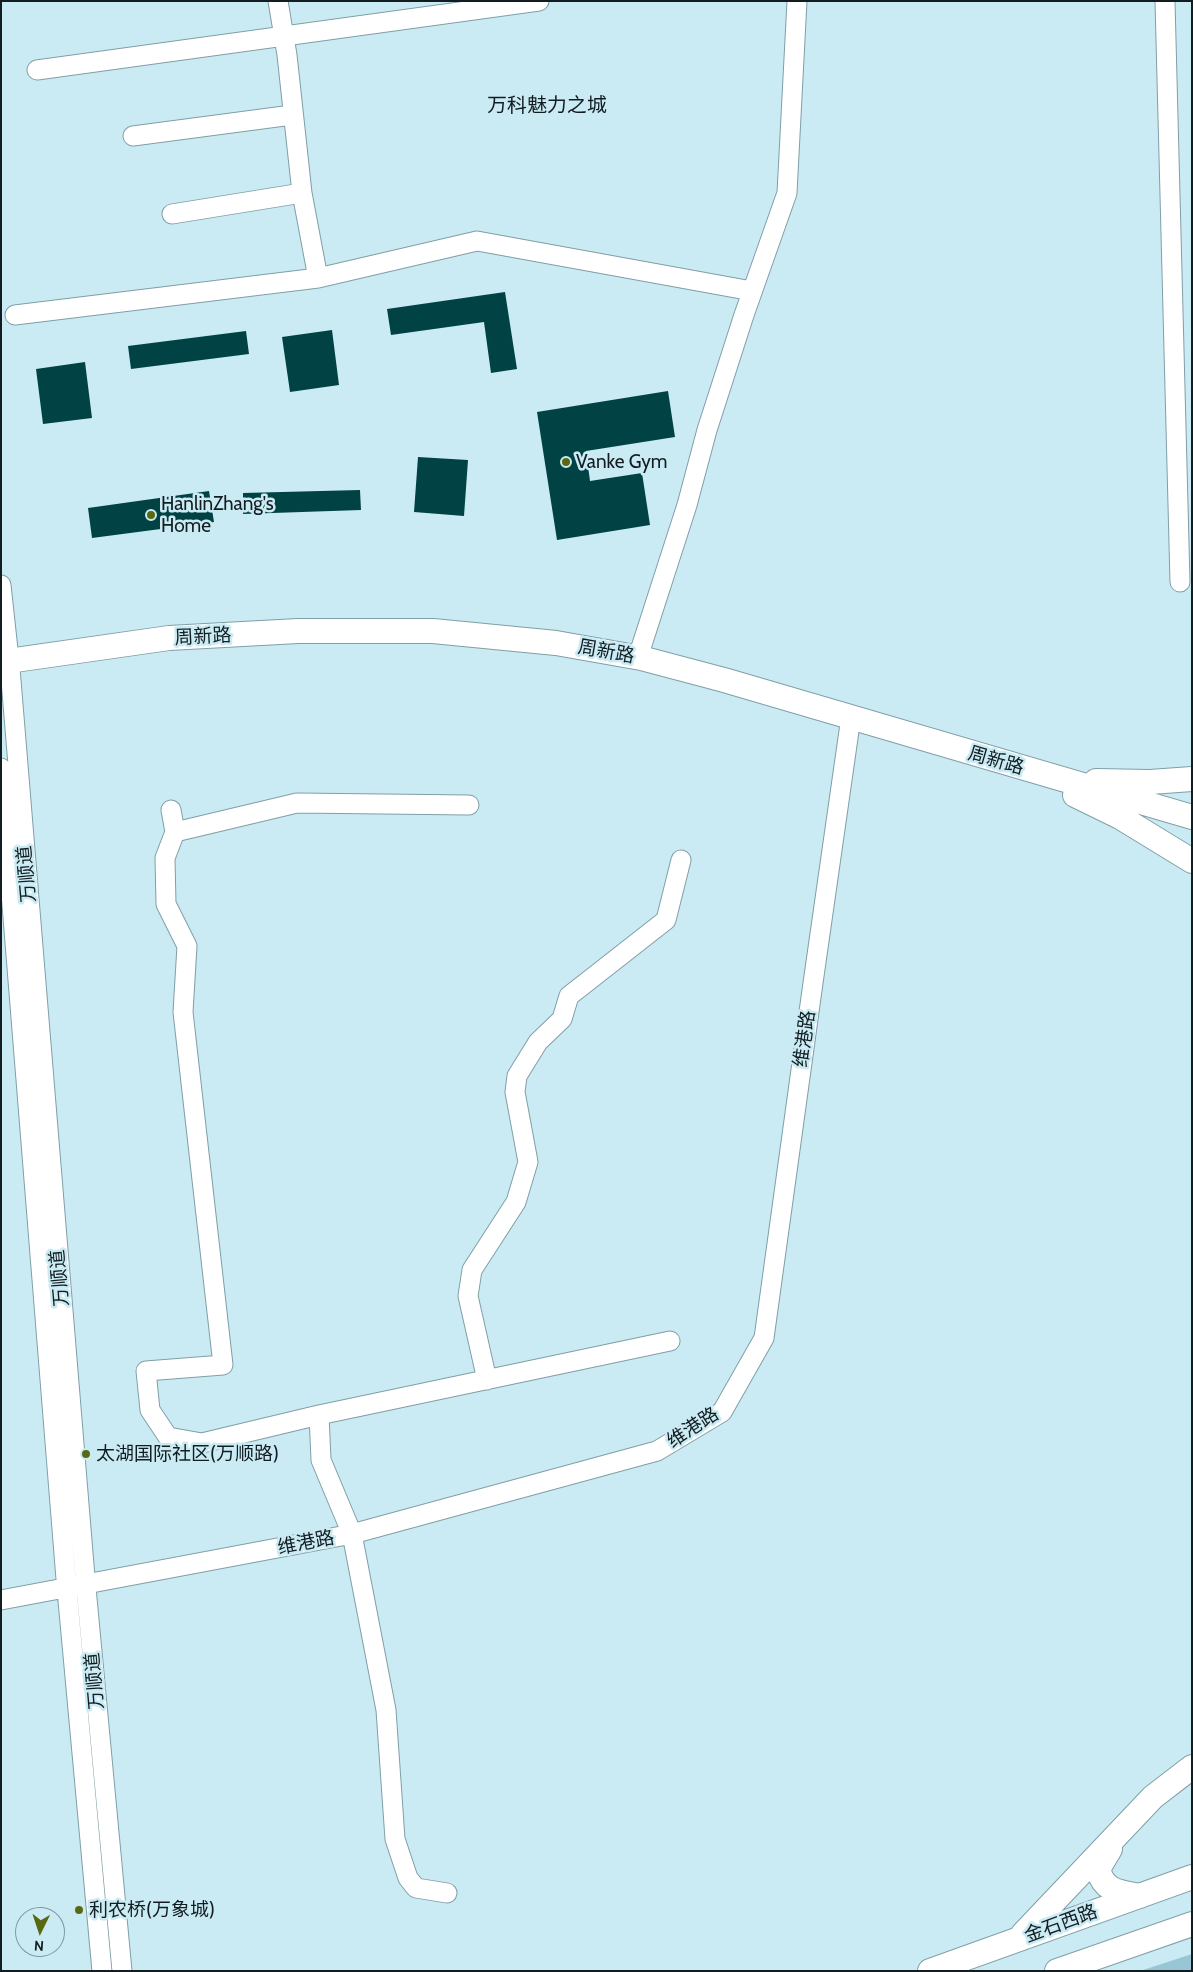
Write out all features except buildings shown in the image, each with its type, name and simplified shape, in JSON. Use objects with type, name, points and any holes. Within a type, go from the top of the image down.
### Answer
[{"type":"main road","name":"周新路","points":[[5,665],[169,638],[298,631],[433,631],[556,643],[638,657],[724,680],[846,721]]},
{"type":"main road","name":"周新路","points":[[5,665],[170,646],[430,640],[557,653],[633,665],[846,721],[1069,787],[1192,826]]},
{"type":"main road","points":[[1069,787],[1192,779]]},
{"type":"main road","name":"周新路","points":[[1069,787],[1192,817]]},
{"type":"main road","points":[[1069,787],[1192,861]]},
{"type":"main road","points":[[1018,1939],[1153,1797],[1192,1767]]},
{"type":"main road","points":[[1140,1896],[1108,1888],[1101,1880],[1098,1869],[1107,1852],[1157,1804],[1192,1776]]},
{"type":"main road","name":"金石西路","points":[[930,1971],[1192,1877]]},
{"type":"main road","points":[[1057,1971],[1192,1924]]},
{"type":"street","points":[[278,1],[282,36],[287,55],[292,115],[302,193],[318,278]]},
{"type":"street","points":[[37,70],[539,1]]},
{"type":"street","points":[[638,657],[687,505],[707,430],[752,291],[787,192],[797,1]]},
{"type":"street","points":[[1165,1],[1180,582]]},
{"type":"street","points":[[133,136],[292,115]]},
{"type":"street","points":[[172,214],[302,193]]},
{"type":"street","points":[[15,315],[318,278],[477,241],[752,291]]},
{"type":"street","name":"万顺道","points":[[1,585],[5,665],[76,1582],[102,1971]]},
{"type":"street","name":"维港路","points":[[1,1600],[76,1582],[350,1530],[509,1486],[653,1443],[718,1404],[756,1336],[846,721]]},
{"type":"street","name":"万顺道","points":[[1,768],[76,1582],[122,1971]]},
{"type":"street","points":[[175,832],[297,803],[469,805]]},
{"type":"street","points":[[171,810],[175,832],[165,858],[166,904],[187,946],[183,1012],[223,1365],[146,1371],[150,1410],[168,1437],[202,1443],[319,1415],[670,1341]]},
{"type":"street","points":[[487,1380],[468,1296],[472,1270],[516,1202],[528,1162],[515,1092],[517,1076],[538,1042],[562,1019],[569,996],[666,920],[681,860]]},
{"type":"street","points":[[319,1415],[321,1460],[350,1530],[386,1710],[395,1839],[408,1878],[416,1888],[447,1893]]},
{"type":"street","name":"维港路","points":[[1,1591],[76,1582]]},
{"type":"shaded area","points":[[1192,1954],[1192,1971],[1140,1971]]},
{"type":"place","name":"Vanke Gym","points":[[566,462]]},
{"type":"place","name":"HanlinZhang's Home","points":[[151,515]]},
{"type":"place","name":"太湖国际社区(万顺路)","points":[[86,1454]]},
{"type":"place","name":"利农桥(万象城)","points":[[79,1910]]},
{"type":"district","name":"万科魅力之城","points":[[547,106]]}]
